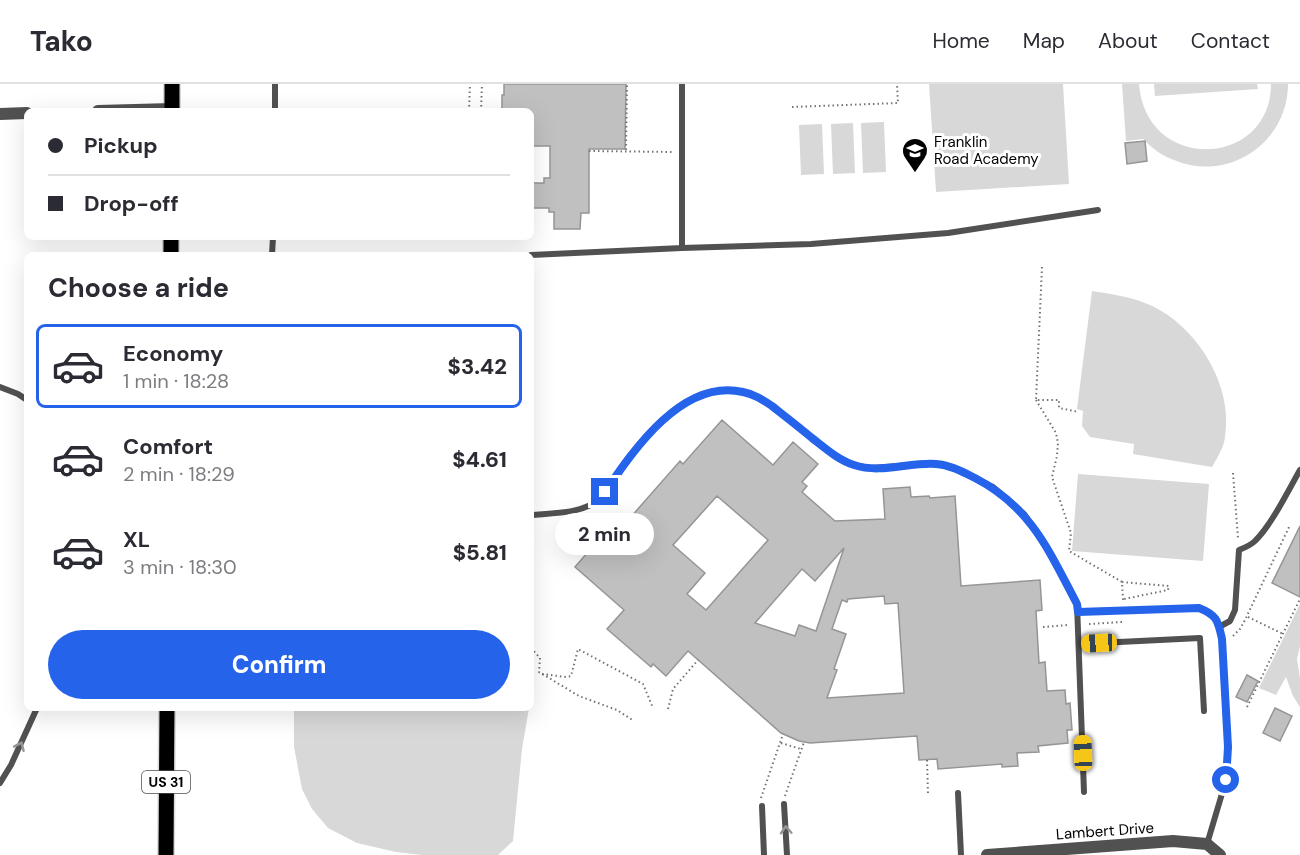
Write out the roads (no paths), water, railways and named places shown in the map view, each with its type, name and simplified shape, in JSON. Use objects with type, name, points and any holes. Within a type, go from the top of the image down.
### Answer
[{"type":"main road","points":[[172,84],[172,108]]},
{"type":"main road","name":"US 31","points":[[166,855],[167,711]]},
{"type":"street","points":[[0,114],[24,113]]},
{"type":"street","name":"Lambert Drive","points":[[987,855],[1173,841],[1207,844]]},
{"type":"street","points":[[1207,844],[1220,855]]},
{"type":"lane","points":[[274,108],[275,84]]},
{"type":"lane","points":[[682,84],[682,248]]},
{"type":"lane","points":[[534,255],[811,244],[948,233],[1098,210]]},
{"type":"lane","points":[[0,387],[24,398]]},
{"type":"lane","points":[[534,514],[579,510],[591,506],[601,498],[650,433],[675,410],[700,395],[720,391],[743,392],[772,406],[836,457],[856,466],[871,468],[938,464],[953,468],[993,488],[1024,514],[1036,530],[1077,604],[1084,792]]},
{"type":"lane","points":[[1219,627],[1230,621],[1235,610],[1239,550],[1254,543],[1300,470]]},
{"type":"lane","points":[[1078,612],[1199,608],[1210,612],[1215,617],[1222,641],[1228,747],[1224,787],[1207,844]]},
{"type":"lane","points":[[1079,644],[1200,638],[1204,711]]},
{"type":"lane","points":[[0,783],[11,765],[36,711]]},
{"type":"lane","points":[[958,793],[961,855]]},
{"type":"lane","points":[[783,804],[787,855]]},
{"type":"lane","points":[[760,806],[764,855]]},
{"type":"place","name":"Franklin Road Academy","points":[[915,174]]}]
